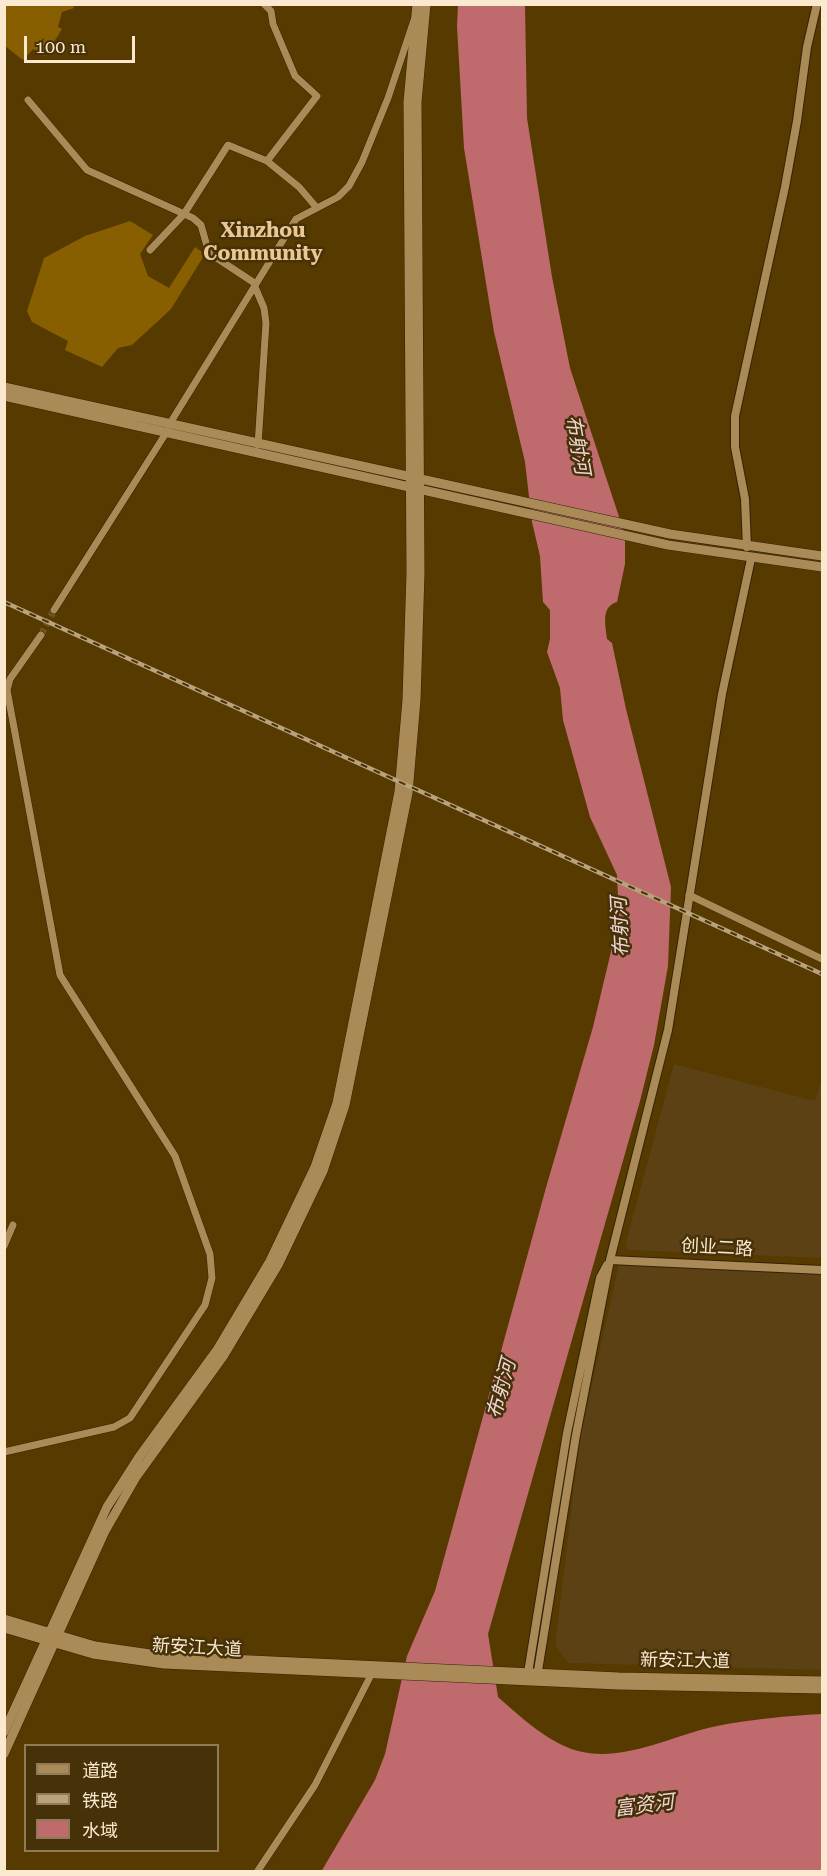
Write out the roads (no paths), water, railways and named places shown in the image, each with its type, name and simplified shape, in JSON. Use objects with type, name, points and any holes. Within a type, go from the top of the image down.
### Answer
[{"type":"main road","points":[[4,1755],[97,1527],[119,1487],[202,1372],[270,1261],[305,1191],[331,1123],[342,1082],[399,792],[410,653],[415,484],[417,102],[426,4]]},
{"type":"main road","points":[[415,484],[408,102],[417,10]]},
{"type":"main road","points":[[4,387],[167,429],[258,444],[415,484]]},
{"type":"main road","points":[[4,396],[167,429],[510,505],[646,540],[751,559],[822,567]]},
{"type":"main road","points":[[510,505],[747,547],[822,556]]},
{"type":"main road","name":"新安江大道","points":[[4,1619],[51,1639],[164,1656],[822,1689]]},
{"type":"main road","name":"新安江大道","points":[[4,1628],[116,1658],[164,1664],[372,1673],[392,1669]]},
{"type":"main road","points":[[4,1732],[51,1639]]},
{"type":"main road","name":"新安江大道","points":[[532,1676],[822,1681]]},
{"type":"street","points":[[264,4],[271,11],[273,24],[295,76],[317,96],[267,161]]},
{"type":"street","points":[[747,547],[745,499],[734,438],[736,406],[785,187],[807,47],[817,4]]},
{"type":"street","points":[[54,610],[296,219],[346,190],[362,162],[388,98],[407,32],[417,10]]},
{"type":"street","points":[[28,100],[87,170],[184,214],[201,225],[209,253],[255,286],[264,308],[266,323],[258,444]]},
{"type":"street","points":[[150,250],[184,214],[228,145],[267,161],[299,187],[317,208]]},
{"type":"street","points":[[532,1676],[610,1260],[661,1061],[722,694],[751,559]]},
{"type":"street","points":[[4,1452],[114,1427],[130,1418],[201,1314],[212,1278],[210,1254],[175,1156],[60,975],[7,690],[10,679],[41,635]]},
{"type":"street","points":[[689,895],[822,959]]},
{"type":"street","points":[[4,1246],[13,1225]]},
{"type":"street","name":"创业二路","points":[[610,1260],[822,1270]]},
{"type":"street","points":[[257,1872],[315,1785],[372,1673]]},
{"type":"water","points":[[458,5],[525,5],[527,118],[552,277],[570,368],[625,535],[625,564],[617,602],[612,604],[606,612],[607,639],[612,643],[626,709],[671,887],[668,966],[654,1045],[488,1634],[498,1697],[535,1728],[556,1742],[578,1751],[595,1754],[631,1751],[700,1730],[730,1724],[822,1714],[822,1871],[321,1872],[375,1780],[385,1754],[407,1656],[435,1591],[547,1184],[593,1027],[619,918],[617,875],[590,817],[563,720],[560,688],[547,652],[550,639],[550,610],[543,602],[540,556],[532,522],[525,462],[494,332],[464,148],[457,26]]},
{"type":"tunnel","points":[[41,635],[54,610]]},
{"type":"railway","points":[[4,602],[822,974]]},
{"type":"district","name":"Xinzhou Community","points":[[263,242]]},
{"type":"water label","name":"布射河","points":[[577,445]]},
{"type":"water label","name":"布射河","points":[[621,927]]},
{"type":"water label","name":"布射河","points":[[502,1389]]},
{"type":"water label","name":"富资河","points":[[644,1806]]}]
